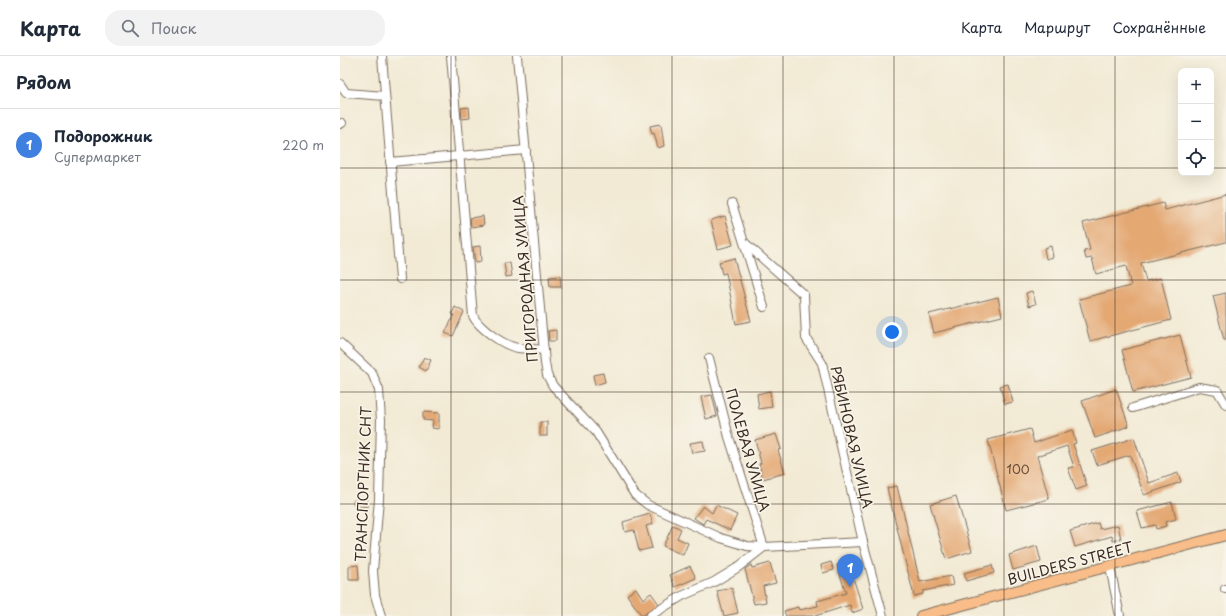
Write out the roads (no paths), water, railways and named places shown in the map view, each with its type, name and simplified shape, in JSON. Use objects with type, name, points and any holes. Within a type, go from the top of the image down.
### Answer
[{"type":"main road","name":"BUILDERS STREET","points":[[921,616],[1226,535]]},
{"type":"lane","points":[[382,56],[400,280]]},
{"type":"lane","points":[[451,56],[473,316],[477,324],[507,344],[518,348],[544,350]]},
{"type":"lane","name":"ПРИГОРОДНАЯ УЛИЦА","points":[[517,56],[544,350],[547,374],[553,386],[596,432],[635,495],[648,505],[721,538],[747,546],[764,547],[863,542]]},
{"type":"lane","points":[[340,84],[346,93],[385,96]]},
{"type":"lane","points":[[390,162],[526,150]]},
{"type":"lane","points":[[732,204],[764,307]]},
{"type":"lane","name":"РЯБИНОВАЯ УЛИЦА","points":[[745,243],[804,295],[806,338],[822,363],[863,542],[883,616]]},
{"type":"lane","name":"ТРАНСПОРТНИК СНТ","points":[[340,343],[372,373],[379,390],[381,420],[379,499],[373,571],[375,595],[381,616]]},
{"type":"lane","name":"ПОЛЕВАЯ УЛИЦА","points":[[709,358],[729,437],[764,547]]},
{"type":"lane","points":[[1133,408],[1199,387],[1218,390],[1226,405]]},
{"type":"lane","points":[[651,615],[682,596],[714,582],[737,568],[764,547]]},
{"type":"lane","points":[[1110,567],[1120,616]]},
{"type":"place","name":"Подорожник","points":[[850,587]]}]
